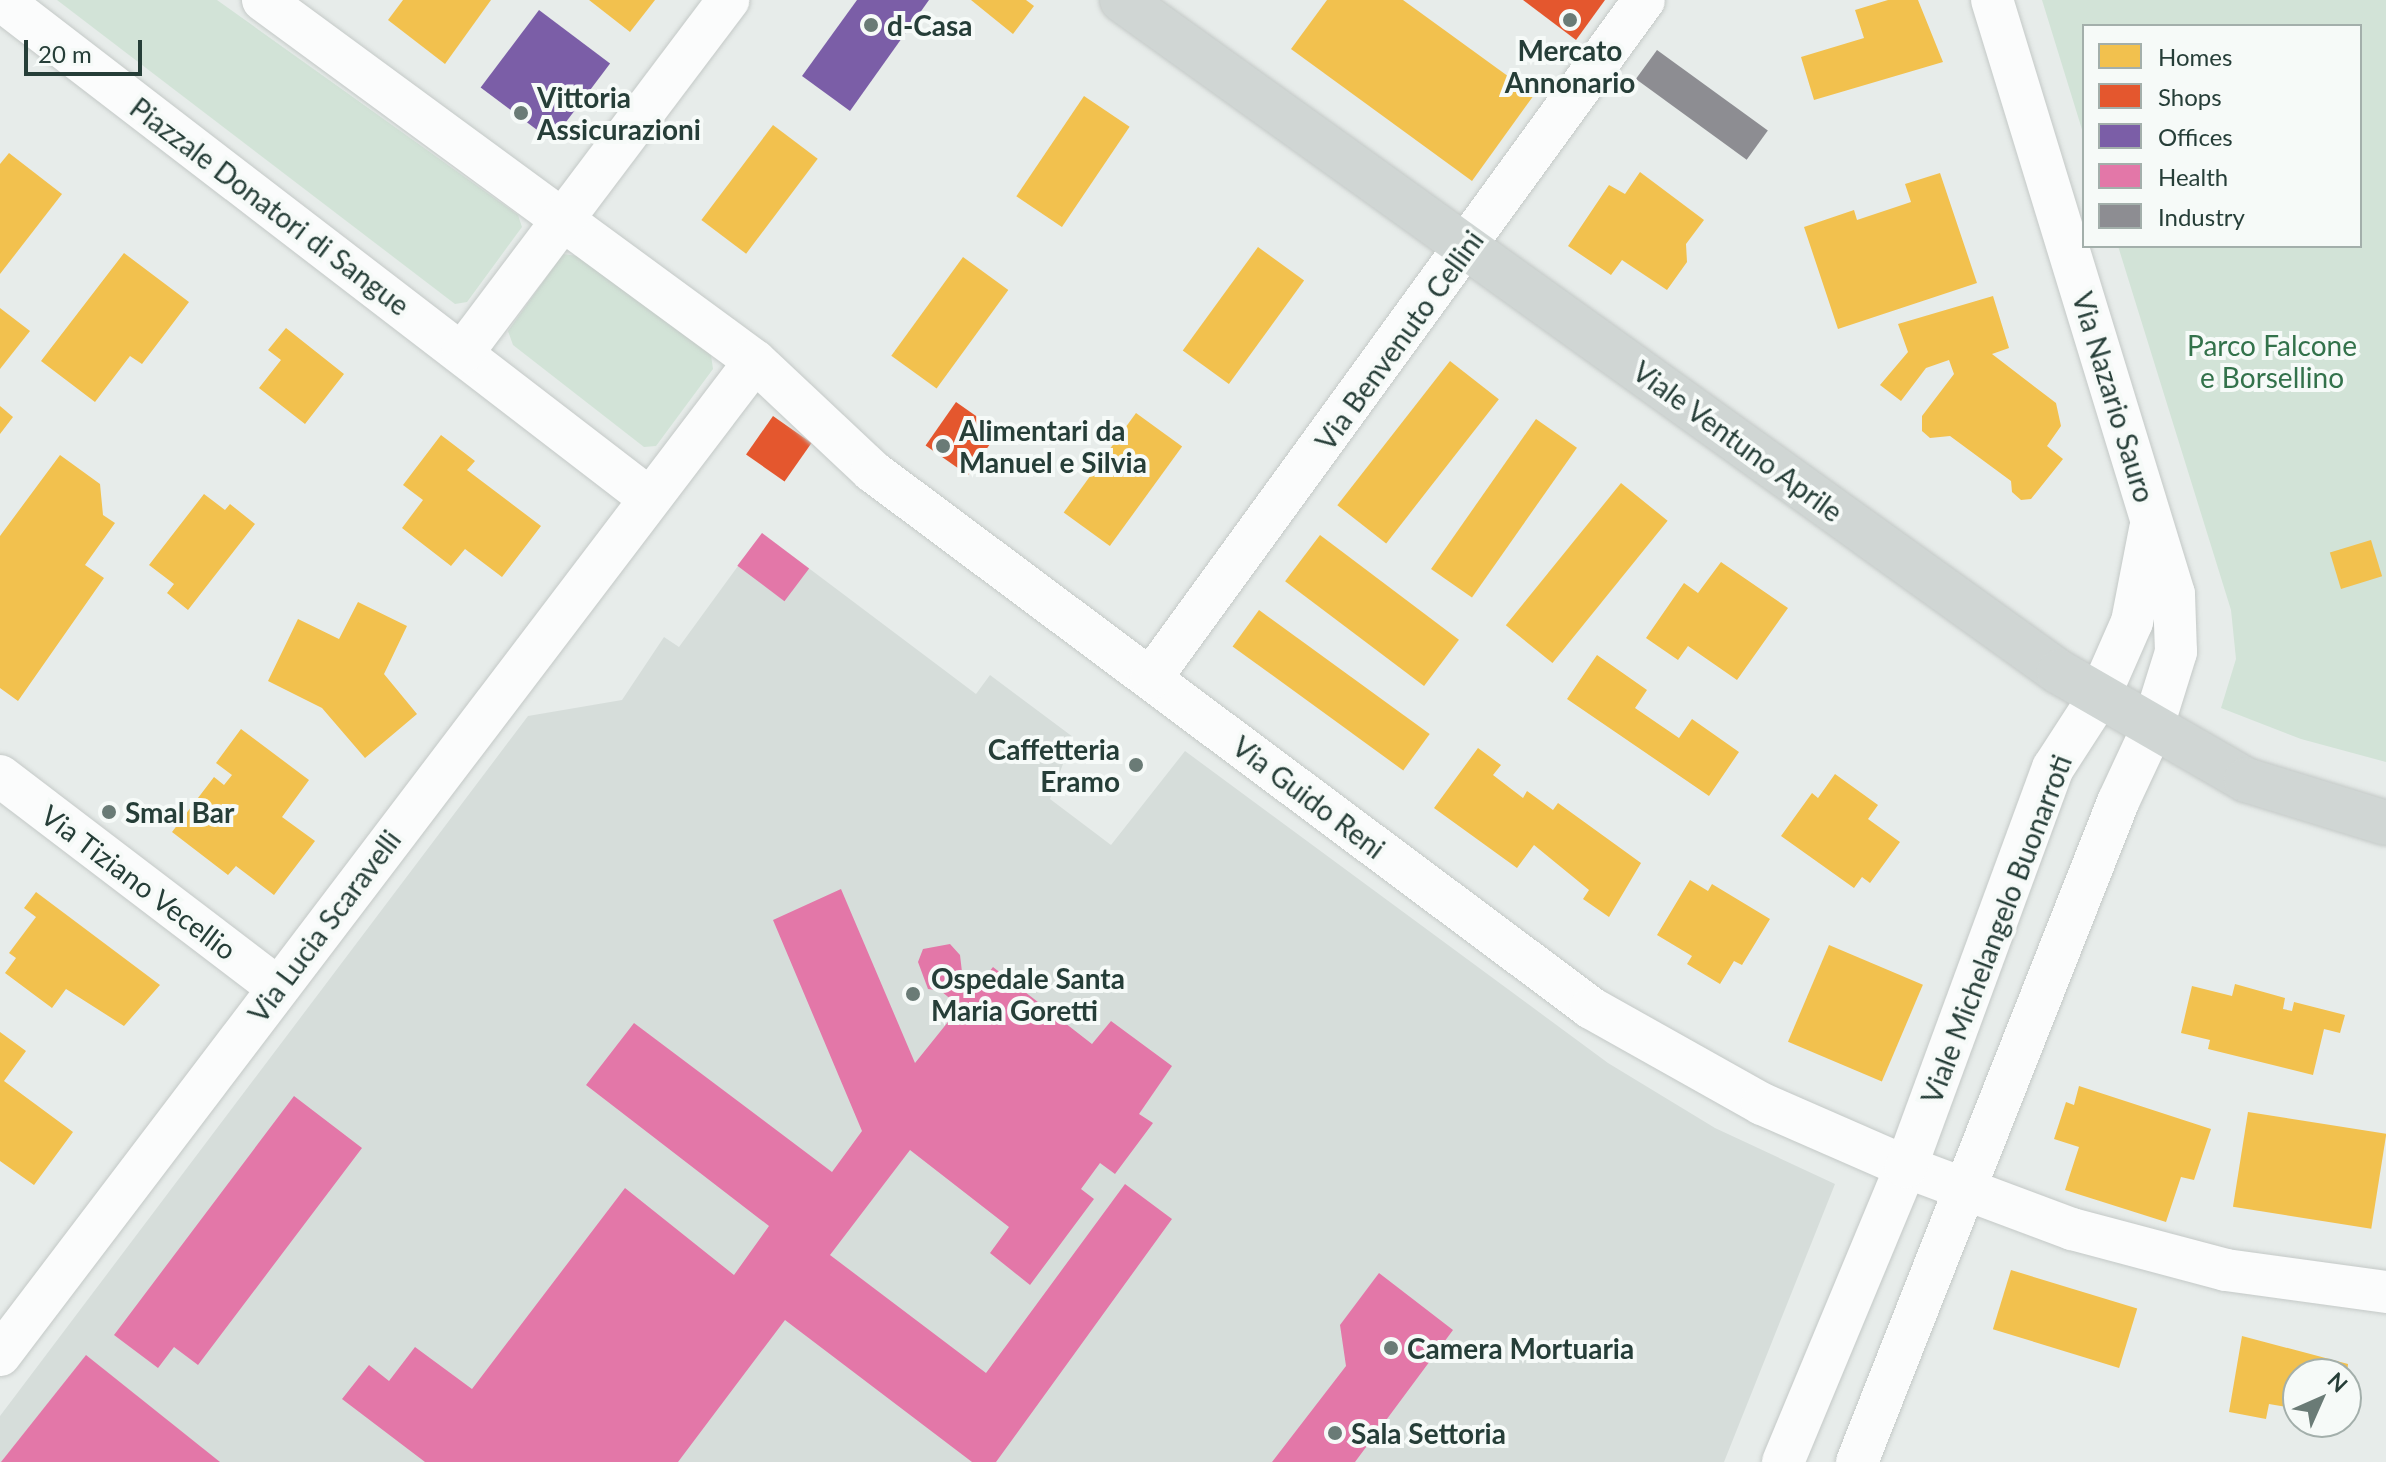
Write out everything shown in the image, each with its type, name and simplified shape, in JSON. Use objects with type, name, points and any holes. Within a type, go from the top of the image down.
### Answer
[{"type":"main road","name":"Viale Ventuno Aprile","points":[[1122,0],[2099,697],[2246,780],[2386,823]]},
{"type":"street","name":"Piazzale Donatori di Sangue","points":[[1,0],[463,352],[649,498]]},
{"type":"street","points":[[263,0],[566,218],[755,361],[649,498]]},
{"type":"street","points":[[463,352],[728,0]]},
{"type":"street","name":"Via Benvenuto Cellini","points":[[1151,678],[1467,248],[1644,0]]},
{"type":"street","name":"Via Nazario Sauro","points":[[1992,0],[2151,518],[2179,622],[2176,652],[2152,729]]},
{"type":"street","name":"Via Guido Reni","points":[[755,361],[872,471],[1591,1008],[1762,1104],[1906,1167]]},
{"type":"street","name":"Via Lucia Scaravelli","points":[[0,1355],[649,498]]},
{"type":"street","name":"Via Nazario Sauro","points":[[2099,697],[2132,622],[2151,518]]},
{"type":"street","name":"Viale Michelangelo Buonarroti","points":[[1783,1462],[1906,1167],[2053,768],[2099,697]]},
{"type":"street","points":[[1857,1462],[2118,802],[2152,729]]},
{"type":"street","name":"Via Tiziano Vecellio","points":[[0,776],[277,987]]},
{"type":"street","points":[[1906,1167],[2146,1252],[2226,1270],[2386,1292]]},
{"type":"shaded area","name":"Ospedale Santa Maria Goretti","points":[[762,533],[976,694],[990,675],[1073,737],[1050,799],[1111,845],[1185,751],[1608,1063],[1715,1128],[1835,1184],[1724,1462],[0,1462],[0,1416],[528,716],[622,700],[664,637],[679,647]]},
{"type":"green space","points":[[57,0],[217,0],[518,215],[522,227],[467,302],[455,304]]},
{"type":"green space","name":"Parco Falcone e Borsellino","points":[[2042,0],[2386,0],[2386,762],[2301,739],[2221,708],[2236,659],[2231,610],[2119,248],[2362,248],[2362,24],[2082,24],[2082,130]]},
{"type":"green space","points":[[563,254],[577,256],[711,355],[713,369],[656,446],[644,447],[513,345],[508,331]]},
{"type":"building: Homes","points":[[403,0],[491,0],[445,64],[388,20]]},
{"type":"building: Homes","points":[[589,0],[655,0],[630,32]]},
{"type":"building: Homes","points":[[971,0],[1026,0],[1034,6],[1013,34]]},
{"type":"building: Homes","points":[[1327,0],[1403,0],[1534,95],[1472,181],[1291,49]]},
{"type":"building: Homes","points":[[1888,0],[1918,0],[1943,62],[1814,100],[1801,57],[1864,38],[1855,10]]},
{"type":"building: Homes","points":[[1084,96],[1130,127],[1062,227],[1016,196]]},
{"type":"building: Homes","points":[[773,125],[818,159],[746,254],[701,220]]},
{"type":"building: Homes","points":[[9,153],[62,194],[0,274],[0,164]]},
{"type":"building: Homes","points":[[1640,172],[1704,220],[1686,244],[1687,262],[1667,290],[1622,260],[1611,275],[1568,246],[1609,185],[1625,194]]},
{"type":"building: Homes","points":[[1940,173],[1977,283],[1838,329],[1804,227],[1854,210],[1857,220],[1911,202],[1905,184]]},
{"type":"building: Homes","points":[[1258,247],[1304,281],[1229,384],[1183,351]]},
{"type":"building: Homes","points":[[124,253],[189,302],[142,364],[130,356],[95,402],[41,361]]},
{"type":"building: Homes","points":[[963,257],[1008,290],[937,389],[891,356]]},
{"type":"building: Homes","points":[[1993,296],[2009,348],[1992,354],[2056,403],[2061,426],[2047,446],[2063,459],[2031,499],[2021,500],[2012,492],[2011,481],[1950,436],[1930,438],[1922,431],[1922,416],[1954,374],[1949,360],[1926,368],[1901,401],[1880,385],[1908,352],[1898,324]]},
{"type":"building: Homes","points":[[0,308],[30,331],[0,369]]},
{"type":"building: Homes","points":[[286,328],[344,374],[305,424],[259,388],[281,360],[268,350]]},
{"type":"building: Homes","points":[[1450,361],[1499,399],[1386,543],[1337,505]]},
{"type":"building: Homes","points":[[0,406],[13,417],[0,434]]},
{"type":"building: Homes","points":[[1136,413],[1182,447],[1110,546],[1064,513]]},
{"type":"building: Homes","points":[[1536,419],[1577,448],[1472,598],[1431,569]]},
{"type":"building: Homes","points":[[441,435],[475,461],[467,470],[541,526],[502,577],[465,549],[451,566],[402,528],[423,500],[403,485]]},
{"type":"building: Homes","points":[[60,455],[100,484],[103,515],[115,523],[85,565],[104,578],[18,701],[0,688],[0,536]]},
{"type":"building: Homes","points":[[1621,483],[1668,521],[1552,663],[1506,625]]},
{"type":"building: Homes","points":[[204,494],[225,510],[230,504],[255,524],[188,610],[167,593],[174,584],[149,565]]},
{"type":"building: Homes","points":[[1320,535],[1459,640],[1424,686],[1285,581]]},
{"type":"building: Homes","points":[[2371,540],[2382,576],[2341,589],[2330,553]]},
{"type":"building: Homes","points":[[1721,562],[1788,608],[1737,680],[1688,646],[1678,660],[1646,638],[1684,583],[1698,593]]},
{"type":"building: Homes","points":[[358,602],[407,626],[384,674],[417,714],[365,758],[322,708],[268,681],[298,619],[339,639]]},
{"type":"building: Homes","points":[[1259,610],[1430,734],[1403,770],[1233,646]]},
{"type":"building: Homes","points":[[1597,655],[1647,690],[1635,708],[1679,738],[1692,719],[1739,752],[1709,796],[1567,699]]},
{"type":"building: Homes","points":[[241,729],[309,780],[282,817],[315,841],[274,895],[236,866],[228,875],[172,832],[214,777],[224,785],[232,775],[216,763]]},
{"type":"building: Homes","points":[[1478,748],[1501,765],[1493,775],[1523,798],[1527,791],[1553,810],[1558,803],[1641,863],[1609,917],[1583,899],[1589,890],[1534,845],[1517,868],[1434,808]]},
{"type":"building: Homes","points":[[1835,774],[1878,805],[1868,819],[1900,842],[1870,883],[1862,877],[1854,888],[1781,836],[1812,793],[1818,798]]},
{"type":"building: Homes","points":[[1690,880],[1708,891],[1712,884],[1770,919],[1742,965],[1734,961],[1720,984],[1687,964],[1692,956],[1657,935]]},
{"type":"building: Homes","points":[[36,892],[160,985],[124,1026],[66,989],[52,1008],[5,973],[16,958],[9,953],[36,917],[24,908]]},
{"type":"building: Homes","points":[[1829,945],[1923,985],[1882,1082],[1788,1042]]},
{"type":"building: Homes","points":[[2235,984],[2285,998],[2283,1009],[2292,1011],[2294,1002],[2345,1015],[2340,1033],[2324,1029],[2313,1075],[2208,1049],[2210,1040],[2181,1033],[2192,986],[2232,996]]},
{"type":"building: Homes","points":[[0,1032],[26,1051],[4,1081],[73,1132],[34,1185],[0,1161]]},
{"type":"building: Homes","points":[[2079,1086],[2211,1129],[2194,1180],[2181,1177],[2166,1222],[2065,1190],[2079,1147],[2054,1139],[2066,1102],[2074,1105]]},
{"type":"building: Homes","points":[[2248,1112],[2386,1134],[2371,1229],[2233,1207]]},
{"type":"building: Homes","points":[[2011,1270],[2137,1309],[2119,1368],[1993,1329]]},
{"type":"building: Homes","points":[[2242,1336],[2325,1358],[2282,1358],[2282,1406],[2269,1404],[2266,1419],[2229,1412]]},
{"type":"building: Shops","name":"Mercato Annonario","points":[[1523,0],[1605,0],[1576,40]]},
{"type":"building: Shops","points":[[956,402],[999,432],[968,475],[926,445]]},
{"type":"building: Shops","points":[[773,416],[812,443],[785,481],[746,455]]},
{"type":"building: Offices","points":[[857,0],[929,0],[850,111],[802,76]]},
{"type":"building: Offices","points":[[539,10],[610,64],[552,141],[481,87]]},
{"type":"building: Health","points":[[762,533],[809,569],[784,601],[737,566]]},
{"type":"building: Health","points":[[841,889],[915,1063],[960,1007],[941,991],[928,989],[918,962],[923,949],[950,944],[960,955],[962,972],[955,985],[969,997],[993,967],[1092,1044],[1111,1021],[1172,1066],[1139,1114],[1153,1123],[1115,1174],[1100,1163],[1081,1189],[1094,1199],[1030,1285],[990,1253],[1009,1227],[910,1150],[830,1255],[986,1373],[1125,1184],[1172,1219],[996,1462],[972,1462],[785,1320],[678,1462],[425,1462],[342,1399],[369,1365],[389,1381],[415,1347],[472,1389],[625,1188],[734,1275],[769,1226],[586,1085],[634,1023],[832,1172],[862,1131],[773,920]]},
{"type":"building: Health","points":[[294,1096],[362,1148],[198,1365],[174,1347],[158,1368],[114,1335]]},
{"type":"building: Health","points":[[1379,1273],[1453,1330],[1355,1462],[1272,1462],[1346,1366],[1340,1325]]},
{"type":"building: Health","points":[[86,1355],[220,1462],[1,1462]]},
{"type":"building: Industry","points":[[1657,50],[1768,131],[1747,160],[1636,79]]},
{"type":"place","name":"Mercato Annonario","points":[[1570,20]]},
{"type":"place","name":"d-Casa","points":[[871,25]]},
{"type":"place","name":"Vittoria Assicurazioni","points":[[521,113]]},
{"type":"place","name":"Alimentari da Manuel e Silvia","points":[[943,446]]},
{"type":"place","name":"Caffetteria Eramo","points":[[1136,765]]},
{"type":"place","name":"Smal Bar","points":[[109,812]]},
{"type":"place","name":"Ospedale Santa Maria Goretti","points":[[913,994]]},
{"type":"place","name":"Camera Mortuaria","points":[[1391,1348]]},
{"type":"place","name":"Sala Settoria","points":[[1335,1433]]}]
